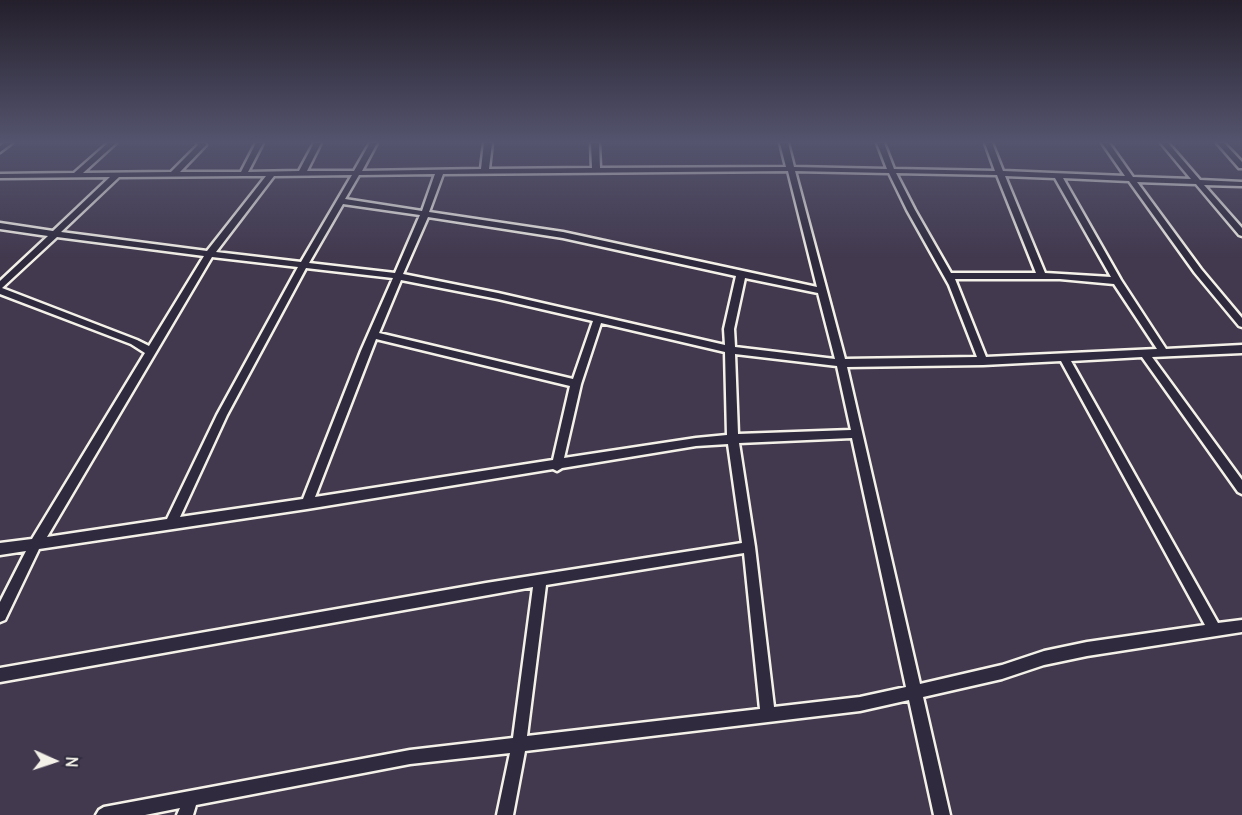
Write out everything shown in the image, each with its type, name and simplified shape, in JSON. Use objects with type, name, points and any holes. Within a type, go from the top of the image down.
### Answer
[{"type":"street","points":[[2,283],[111,181]]},
{"type":"street","points":[[0,616],[35,545],[210,253],[265,181]]},
{"type":"street","points":[[171,524],[222,415],[304,264],[353,181]]},
{"type":"street","points":[[307,504],[373,335],[426,213],[437,181]]},
{"type":"street","points":[[794,181],[841,363],[942,815]]},
{"type":"street","points":[[896,181],[949,276],[982,361]]},
{"type":"street","points":[[1003,181],[1042,276]]},
{"type":"street","points":[[1061,181],[1118,281],[1164,353]]},
{"type":"street","points":[[1132,181],[1198,271],[1242,324]]},
{"type":"street","points":[[1196,181],[1242,233]]},
{"type":"street","points":[[1197,181],[1242,184]]},
{"type":"street","points":[[342,201],[563,235],[821,291]]},
{"type":"street","points":[[0,226],[397,276],[730,350],[841,363],[982,361],[1242,349]]},
{"type":"street","points":[[741,274],[729,329],[733,438],[749,547],[768,713]]},
{"type":"street","points":[[949,276],[1042,276],[1118,281]]},
{"type":"street","points":[[0,291],[134,342],[151,352]]},
{"type":"street","points":[[556,466],[576,384],[598,319]]},
{"type":"street","points":[[373,335],[576,384]]},
{"type":"street","points":[[1145,354],[1242,489]]},
{"type":"street","points":[[1064,357],[1215,630]]},
{"type":"street","points":[[0,549],[556,466],[687,443],[733,438],[857,434]]},
{"type":"street","points":[[0,675],[540,580],[749,547]]},
{"type":"street","points":[[505,815],[519,744],[540,580]]},
{"type":"street","points":[[104,815],[410,757],[768,713],[860,704],[1087,649],[1242,626]]},
{"type":"street","points":[[185,815],[191,798]]}]
